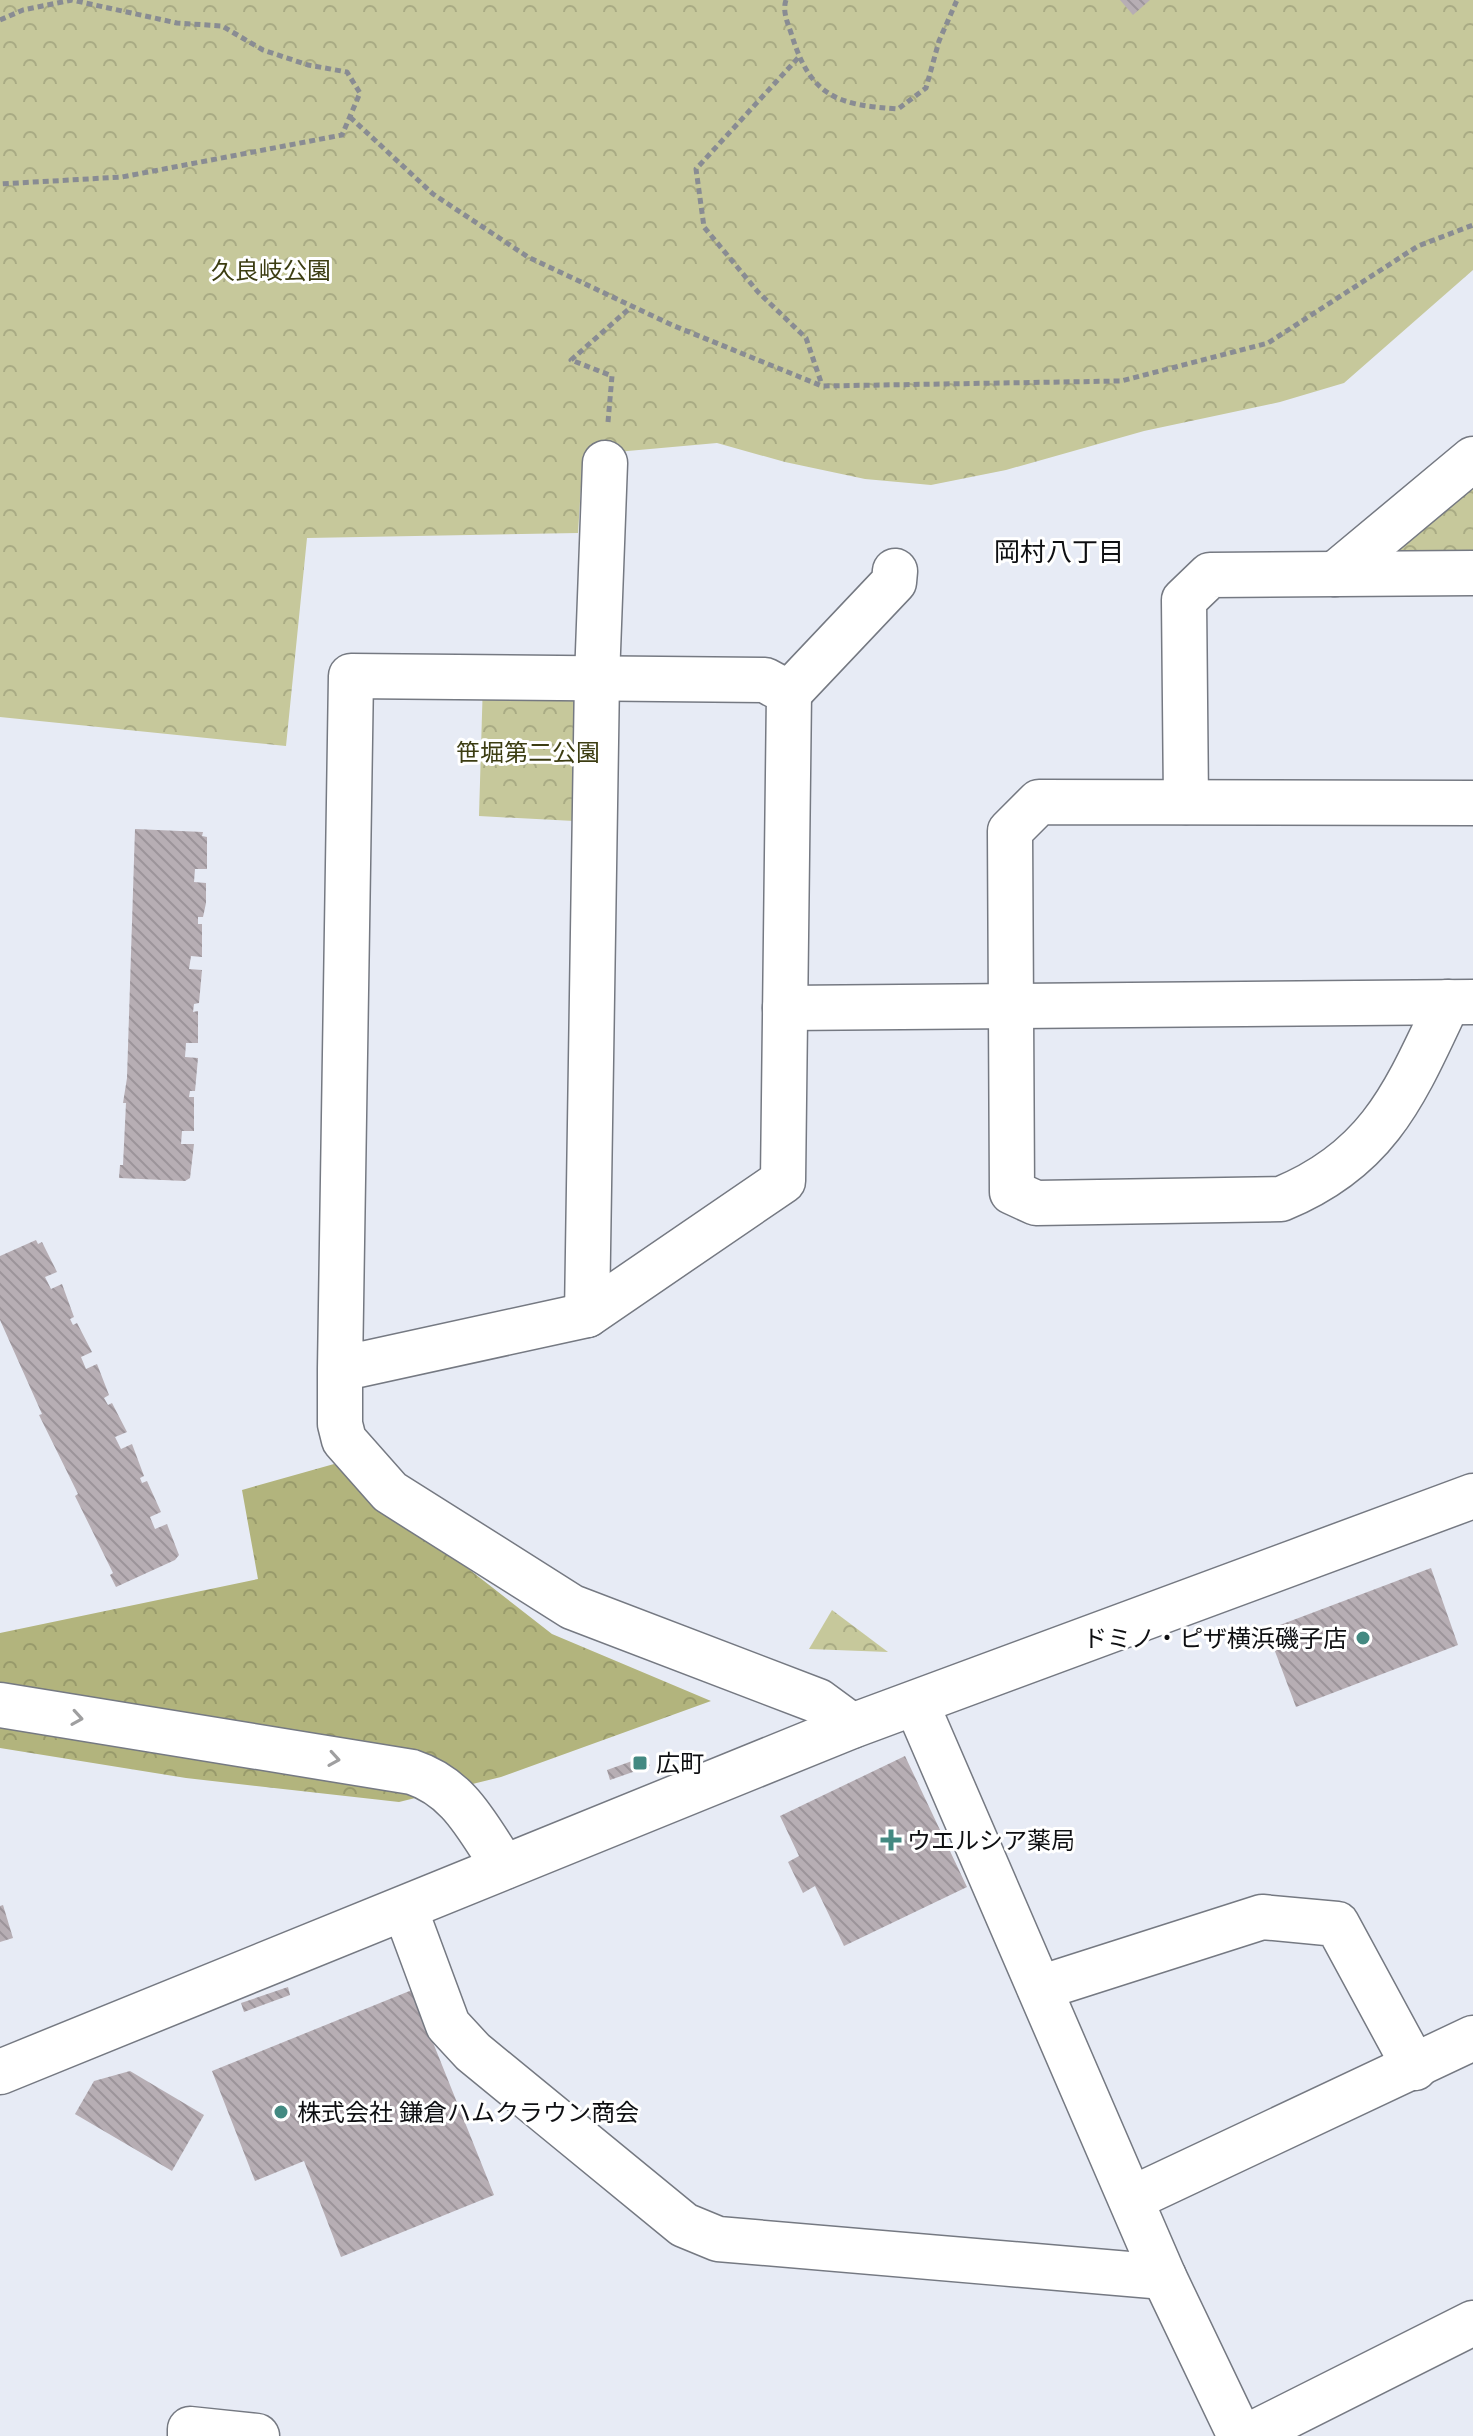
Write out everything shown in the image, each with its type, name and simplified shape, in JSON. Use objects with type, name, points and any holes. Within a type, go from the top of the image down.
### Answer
[{"type":"street","points":[[1335,574],[1473,459]]},
{"type":"street","points":[[587,1315],[597,678],[605,463]]},
{"type":"street","points":[[340,1369],[587,1315],[783,1181],[789,693],[894,582],[895,571]]},
{"type":"street","points":[[1186,802],[1184,600],[1210,575],[1473,573]]},
{"type":"street","points":[[789,693],[765,680],[351,676],[340,1424],[344,1440],[390,1492],[572,1607],[818,1701],[852,1726]]},
{"type":"street","points":[[1460,1002],[1382,1129],[1349,1163],[1319,1184],[1281,1199],[1036,1203],[1012,1192],[1010,831],[1039,802],[1473,803]]},
{"type":"street","points":[[785,1008],[1460,1002]]},
{"type":"street","points":[[0,2072],[852,1726],[1473,1496]]},
{"type":"street","points":[[916,1703],[1164,2277],[1240,2436]]},
{"type":"street","points":[[0,1705],[412,1772],[436,1780],[461,1803],[504,1867]]},
{"type":"street","points":[[405,1909],[448,2025],[473,2052],[684,2225],[718,2239],[1164,2277]]},
{"type":"street","points":[[1040,1988],[1262,1917],[1337,1924],[1415,2068]]},
{"type":"street","points":[[1131,2199],[1415,2068],[1473,2038]]},
{"type":"street","points":[[1248,2436],[1473,2323]]},
{"type":"street","points":[[190,2436],[190,2429],[257,2436]]},
{"type":"path","points":[[0,20],[23,10],[72,0],[177,23],[222,26],[263,50],[308,65],[347,72],[360,93],[342,135],[122,177],[0,184]]},
{"type":"path","points":[[786,0],[783,9],[798,58],[816,85],[852,106],[898,109],[926,88],[939,41],[957,0]]},
{"type":"path","points":[[798,58],[696,169],[704,227],[758,292],[806,338],[822,386]]},
{"type":"path","points":[[350,117],[433,194],[528,257],[631,307],[822,386],[1121,381],[1268,343],[1418,246],[1473,225]]},
{"type":"path","points":[[612,376],[571,360],[631,307]]},
{"type":"green space","name":"久良岐公園","points":[[0,0],[1473,0],[1473,270],[1344,383],[1280,402],[1144,431],[1006,470],[931,485],[865,479],[717,443],[583,455],[578,533],[307,538],[286,746],[0,717]]},
{"type":"green space","points":[[1473,485],[1473,562],[1384,562]]},
{"type":"green space","name":"笹堀第二公園","points":[[483,681],[578,688],[574,821],[479,816]]},
{"type":"green space","points":[[334,1464],[552,1634],[711,1701],[501,1777],[399,1802],[186,1778],[0,1748],[0,1633],[258,1579],[242,1490]]},
{"type":"green space","points":[[832,1610],[888,1652],[809,1649]]},
{"type":"building","points":[[1120,0],[1150,0],[1133,15]]},
{"type":"building","points":[[135,829],[203,832],[202,836],[207,837],[207,869],[195,869],[194,882],[206,883],[206,903],[203,917],[198,917],[198,924],[202,924],[202,957],[191,956],[189,969],[202,970],[199,1003],[194,1004],[193,1012],[198,1011],[198,1043],[186,1043],[185,1057],[198,1058],[195,1091],[190,1091],[189,1097],[194,1097],[194,1131],[182,1131],[181,1144],[194,1144],[190,1178],[185,1181],[119,1178],[120,1165],[123,1165],[126,1103],[123,1103],[127,1078]]},
{"type":"building","points":[[36,1240],[38,1244],[42,1242],[57,1272],[45,1277],[51,1289],[62,1284],[74,1317],[70,1319],[73,1325],[77,1323],[92,1352],[81,1357],[86,1369],[97,1364],[109,1395],[104,1398],[108,1405],[112,1403],[127,1432],[115,1437],[121,1449],[132,1444],[144,1476],[140,1478],[142,1483],[147,1481],[161,1512],[150,1517],[155,1529],[167,1524],[179,1555],[175,1560],[116,1587],[110,1575],[113,1573],[75,1496],[78,1494],[39,1415],[42,1414],[0,1320],[0,1256]]},
{"type":"building","name":"ドミノ・ピザ横浜磯子店","points":[[1431,1568],[1458,1645],[1296,1707],[1267,1630]]},
{"type":"building","points":[[646,1756],[650,1766],[610,1780],[607,1770]]},
{"type":"building","points":[[905,1756],[967,1887],[844,1946],[815,1886],[803,1893],[788,1862],[799,1856],[780,1816]]},
{"type":"building","points":[[3,1905],[13,1938],[0,1942],[0,1906]]},
{"type":"building","points":[[288,1987],[290,1995],[244,2012],[241,2003]]},
{"type":"building","points":[[412,1990],[494,2195],[341,2257],[304,2161],[255,2181],[212,2071]]},
{"type":"building","points":[[130,2071],[204,2115],[172,2171],[75,2114],[94,2081]]},
{"type":"place","name":"ドミノ・ピザ横浜磯子店","points":[[1363,1638]]},
{"type":"place","name":"広町","points":[[640,1763]]},
{"type":"place","name":"ウエルシア薬局","points":[[891,1840]]},
{"type":"place","name":"株式会社 鎌倉ハムクラウン商会","points":[[281,2112]]},
{"type":"district","name":"岡村八丁目","points":[[1059,552]]}]
